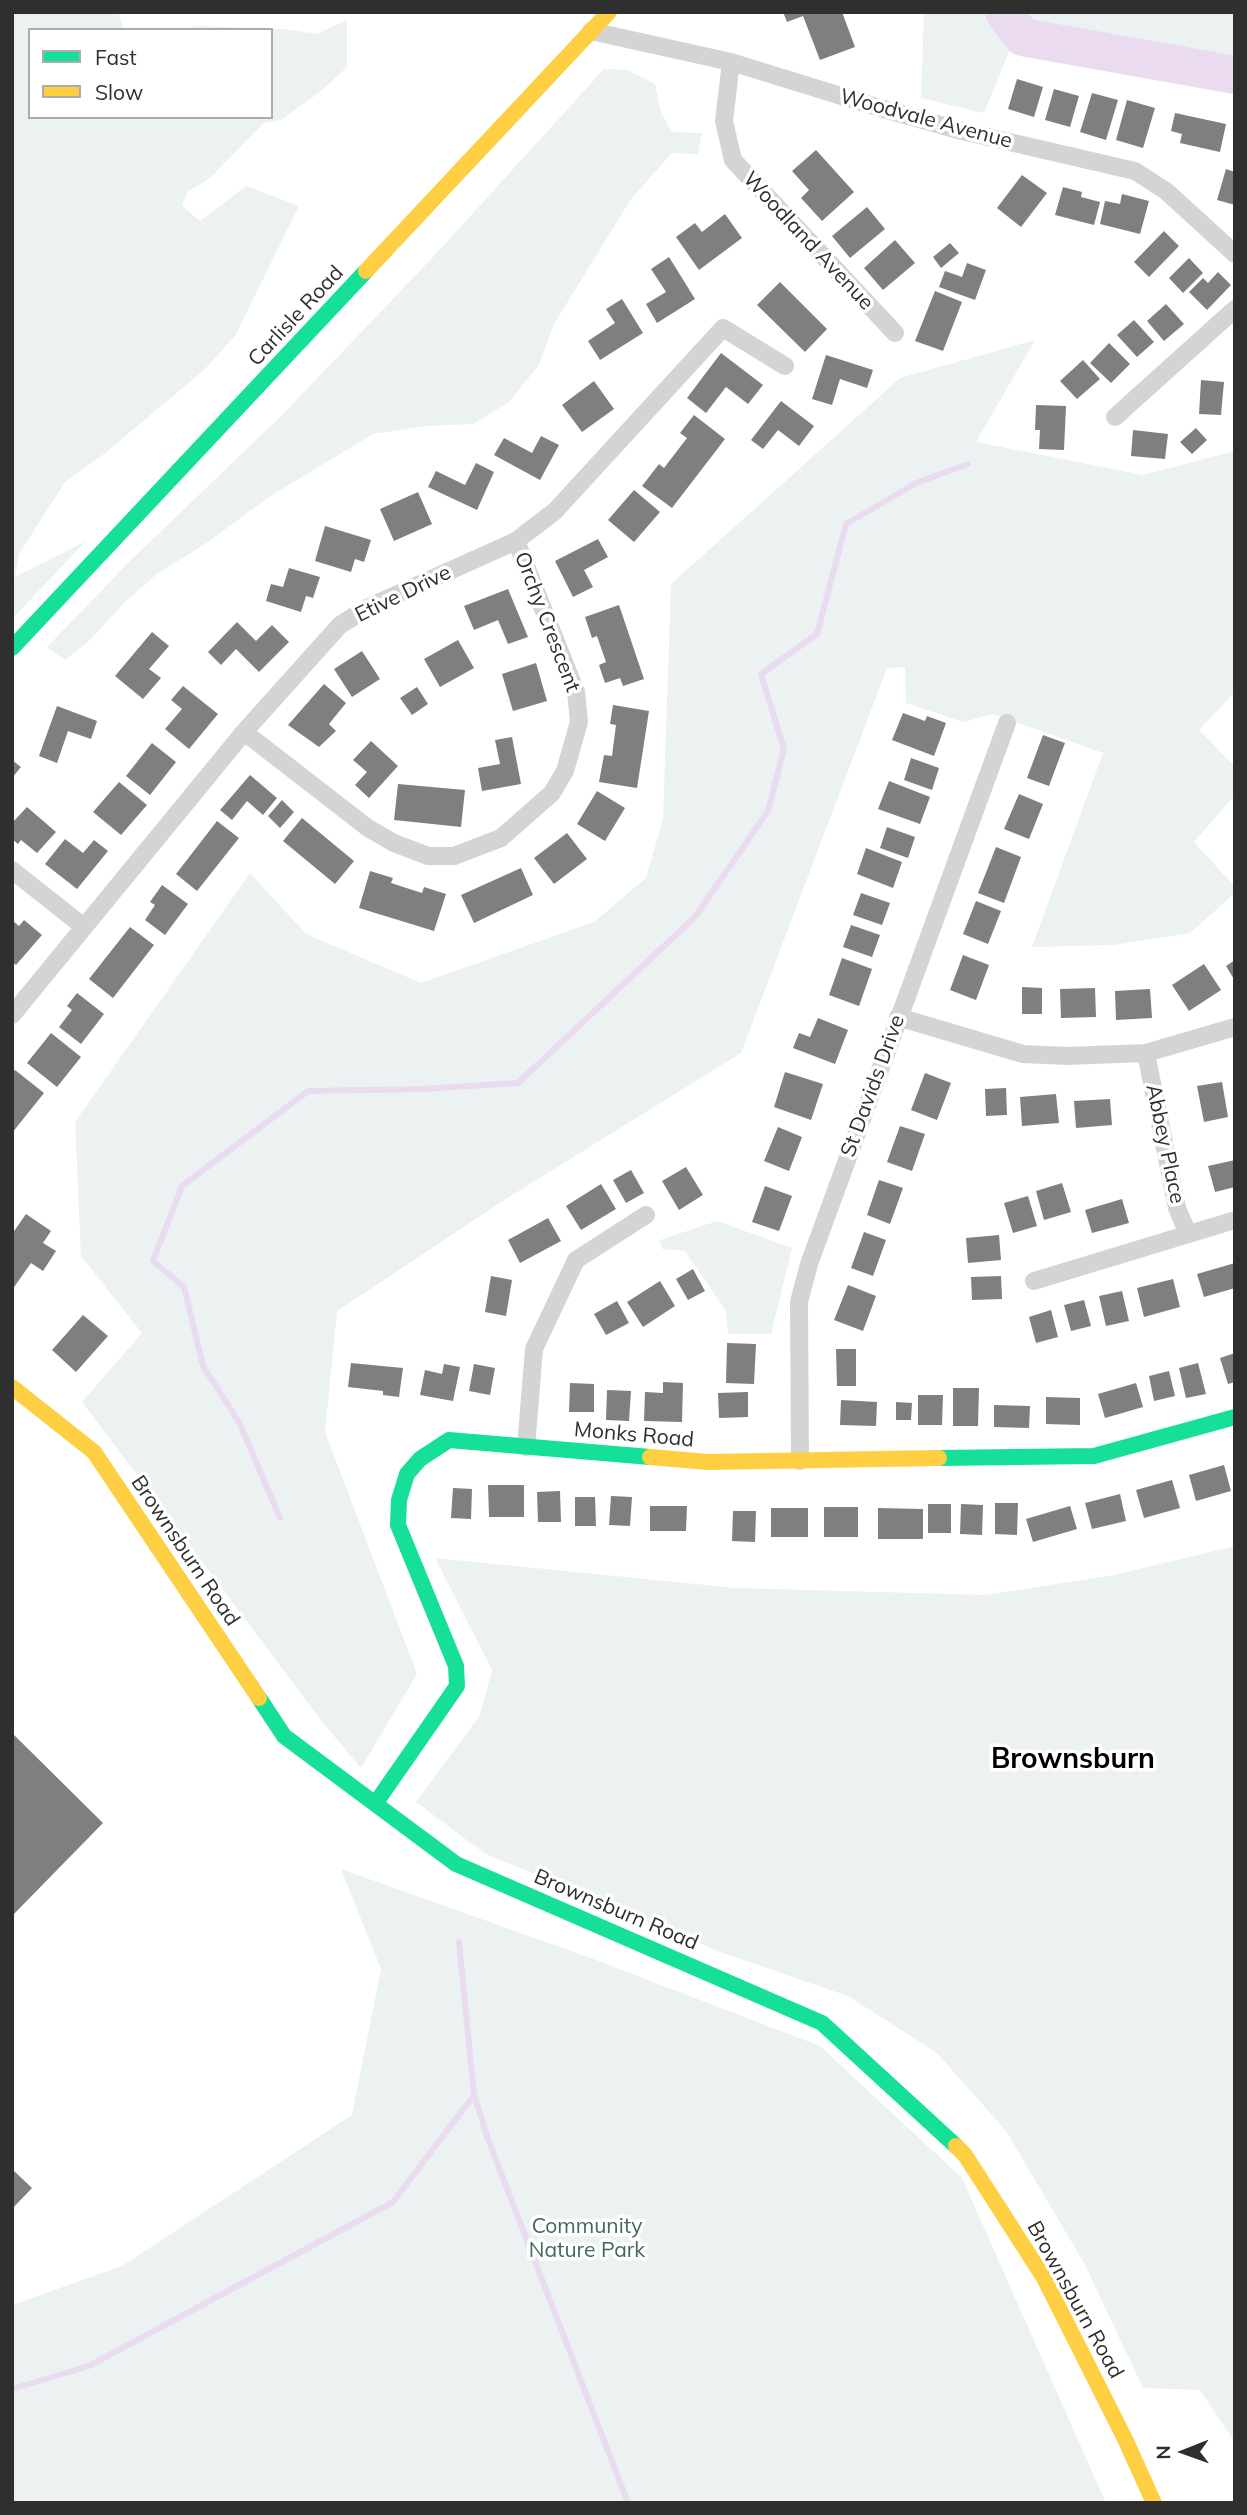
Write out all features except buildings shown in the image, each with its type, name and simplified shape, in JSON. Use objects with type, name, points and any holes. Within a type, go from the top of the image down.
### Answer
[{"type":"main road","name":"Carlisle Road","points":[[12,648],[609,12]]},
{"type":"main road","name":"Brownsburn Road","points":[[12,1387],[94,1452],[284,1736],[456,1864],[822,2022],[965,2155],[1044,2278],[1154,2503]]},
{"type":"main road","name":"Monks Road","points":[[375,1804],[457,1686],[456,1666],[398,1525],[397,1510],[402,1488],[413,1464],[449,1440],[708,1462],[1094,1455],[1235,1417]]},
{"type":"street","name":"Woodvale Avenue","points":[[591,31],[731,61],[915,118],[1135,171],[1166,191],[1235,254]]},
{"type":"street","name":"Woodland Avenue","points":[[731,61],[724,121],[733,160],[895,333]]},
{"type":"street","points":[[1115,418],[1235,309]]},
{"type":"street","name":"Etive Drive","points":[[12,1016],[244,732],[340,625],[369,607],[516,541],[555,511],[723,328],[785,366]]},
{"type":"street","name":"Orchy Crescent","points":[[244,732],[368,828],[394,843],[428,856],[454,856],[501,838],[552,793],[565,771],[579,722],[576,692],[516,541]]},
{"type":"street","name":"St Davids Drive","points":[[800,1461],[799,1302],[809,1264],[1007,723]]},
{"type":"street","points":[[12,870],[84,927]]},
{"type":"street","points":[[898,1017],[1023,1054],[1068,1056],[1146,1053],[1235,1027]]},
{"type":"street","name":"Abbey Place","points":[[1146,1053],[1177,1208],[1188,1234]]},
{"type":"street","points":[[526,1447],[534,1349],[576,1260],[646,1215]]},
{"type":"street","name":"Abbey Place","points":[[1034,1280],[1235,1220]]},
{"type":"green space","points":[[12,12],[118,12],[123,28],[28,28],[28,119],[273,119],[273,29],[317,34],[347,20],[347,67],[320,92],[281,120],[264,123],[209,179],[188,191],[182,206],[200,221],[246,186],[299,206],[235,336],[204,370],[104,454],[65,482],[19,554],[15,577],[86,541],[12,619]]},
{"type":"green space","points":[[924,12],[1235,12],[1235,91],[1010,49],[984,113],[921,98]]},
{"type":"green space","points":[[198,26],[255,28],[184,28]]},
{"type":"green space","points":[[604,69],[628,70],[655,84],[661,113],[672,132],[702,133],[698,154],[672,153],[631,199],[554,324],[539,365],[509,402],[473,424],[426,426],[373,434],[269,497],[205,544],[158,573],[127,600],[89,641],[65,660],[47,647],[130,561],[282,415],[434,256]]},
{"type":"green space","points":[[1035,340],[976,442],[1143,475],[1235,451],[1235,692],[1199,730],[1235,767],[1235,795],[1194,842],[1235,887],[1235,893],[1190,933],[1113,945],[1032,947],[1103,753],[993,714],[963,722],[906,703],[905,667],[887,668],[741,1053],[509,1197],[337,1311],[325,1432],[417,1674],[361,1768],[323,1723],[82,1402],[142,1333],[81,1256],[75,1122],[250,873],[306,934],[421,983],[594,922],[646,878],[663,819],[671,584],[900,378]]},
{"type":"green space","points":[[717,1221],[792,1248],[771,1334],[728,1334],[726,1311],[685,1251],[662,1249],[660,1240]]},
{"type":"green space","points":[[1235,1546],[1235,2442],[1200,2390],[1143,2388],[1084,2263],[1006,2131],[937,2053],[848,1996],[723,1953],[484,1853],[416,1802],[480,1715],[492,1670],[435,1558],[736,1588],[986,1595],[1114,1575]]},
{"type":"green space","name":"Community Nature Park","points":[[341,1869],[588,1957],[820,2046],[962,2178],[1106,2503],[12,2503],[12,2305],[122,2266],[352,2115],[381,1969]]},
{"type":"waterway","points":[[1004,12],[1022,37],[1235,75]]},
{"type":"waterway","points":[[280,1518],[239,1422],[203,1366],[184,1287],[153,1261],[182,1186],[308,1091],[422,1089],[518,1083],[695,917],[768,811],[784,749],[761,674],[817,634],[846,524],[916,483],[968,464]]},
{"type":"waterway","points":[[12,2389],[89,2366],[393,2202],[474,2095],[459,1942]]},
{"type":"waterway","points":[[474,2095],[488,2139],[628,2503]]},
{"type":"traffic: fast","points":[[12,648],[366,271]]},
{"type":"traffic: fast","points":[[939,1458],[1094,1456],[1235,1417]]},
{"type":"traffic: fast","points":[[375,1804],[457,1686],[456,1666],[398,1525],[399,1500],[407,1474],[420,1459],[449,1440],[650,1457]]},
{"type":"traffic: fast","points":[[259,1698],[284,1736],[456,1864],[822,2023],[956,2146]]},
{"type":"traffic: slow","points":[[366,271],[609,12]]},
{"type":"traffic: slow","points":[[12,1387],[94,1452],[259,1698]]},
{"type":"traffic: slow","points":[[650,1457],[708,1462],[939,1458]]},
{"type":"traffic: slow","points":[[956,2146],[965,2155],[1044,2278],[1154,2503]]},
{"type":"district","name":"Brownsburn","points":[[1073,1760]]}]
